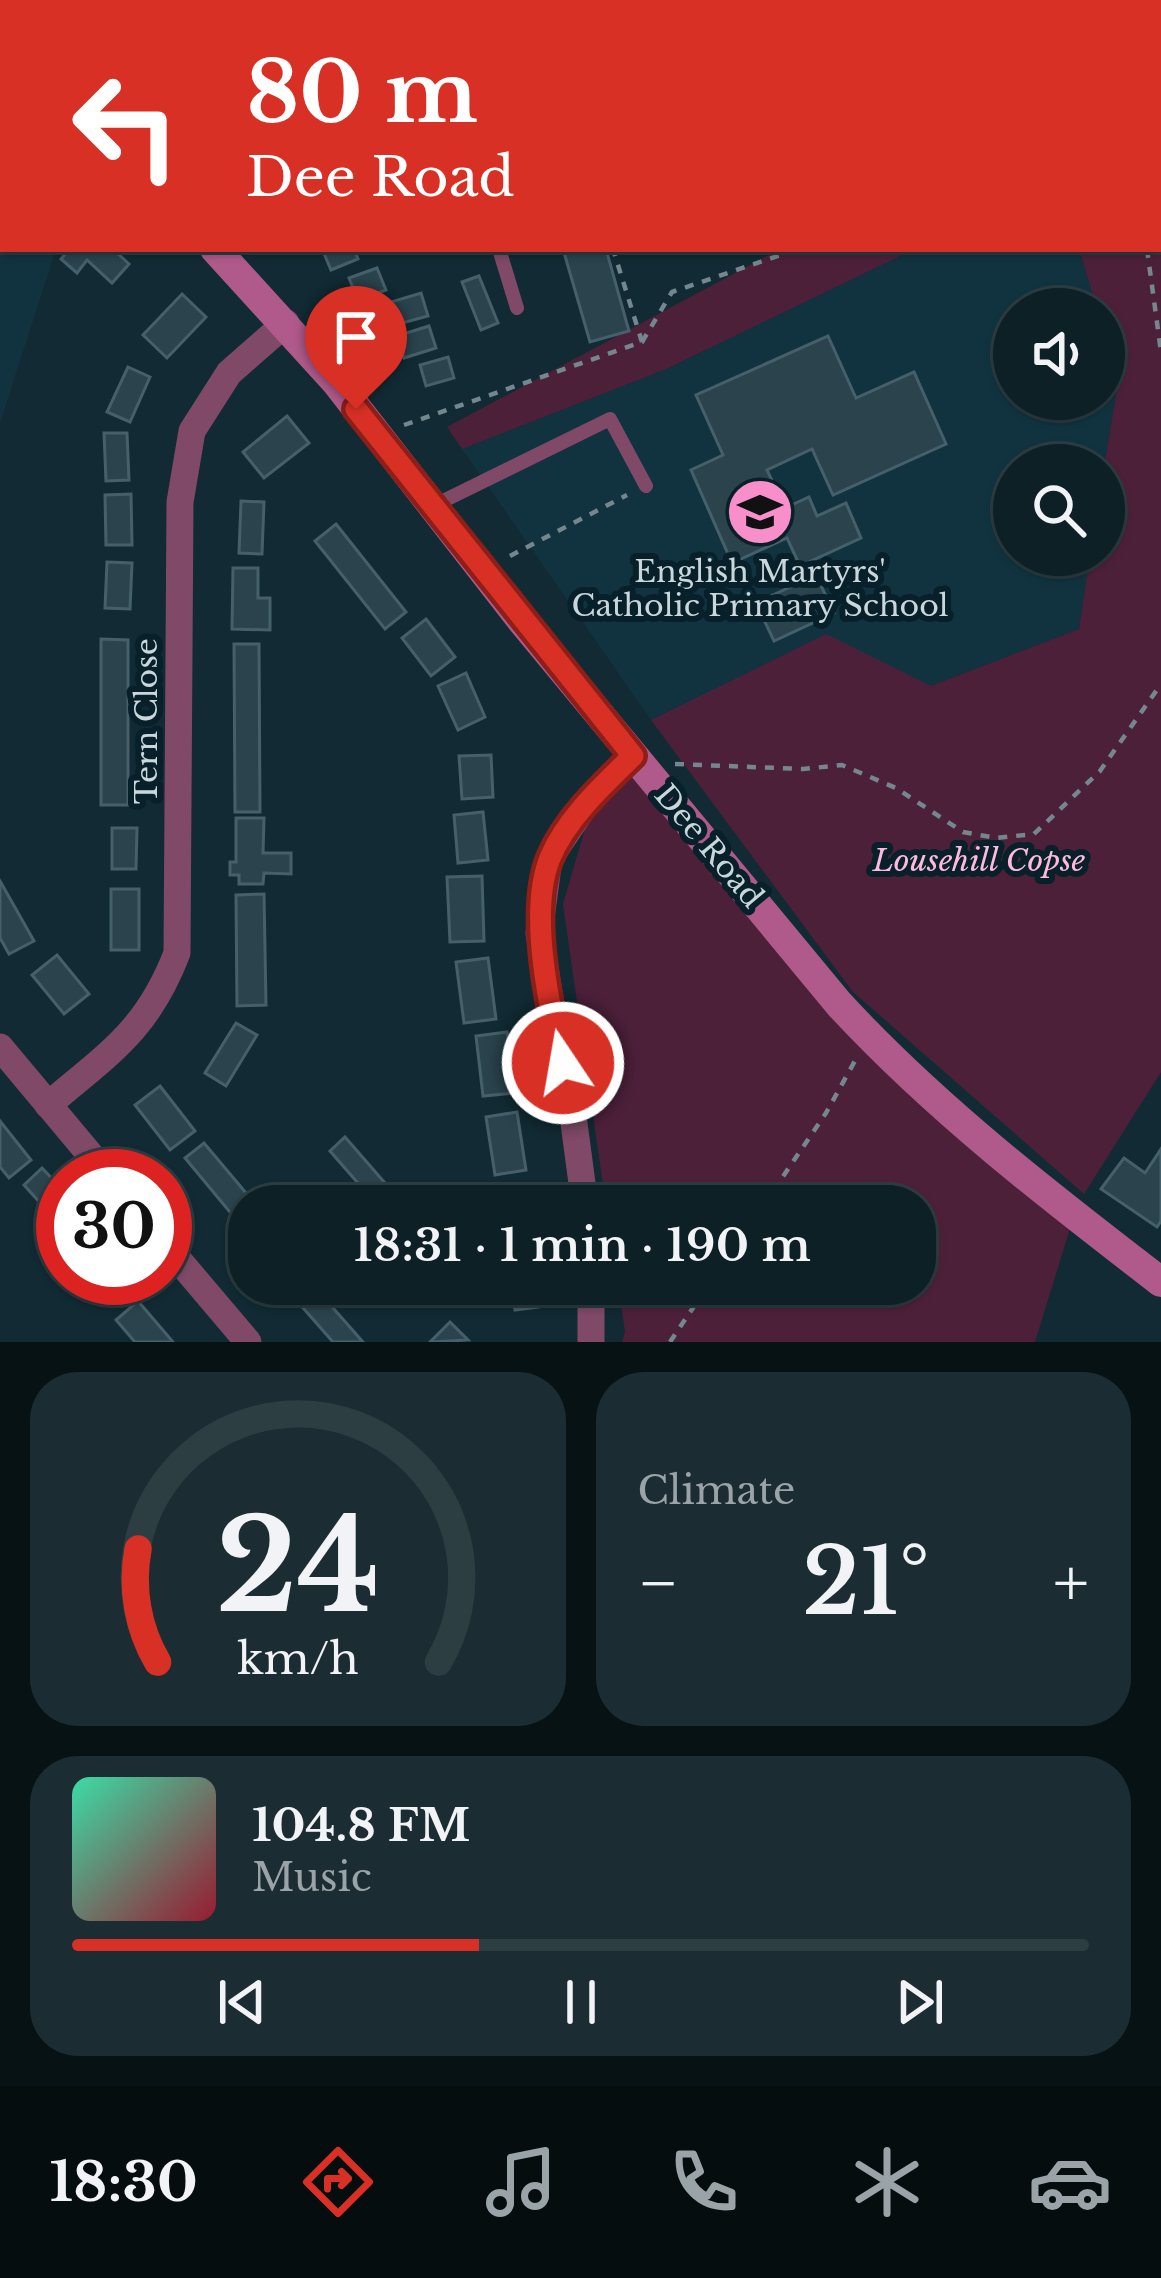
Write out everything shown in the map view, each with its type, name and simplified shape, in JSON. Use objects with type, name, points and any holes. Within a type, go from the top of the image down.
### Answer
[{"type":"street","name":"Dee Road","points":[[218,252],[286,323],[633,756],[869,1036],[1029,1180],[1161,1282]]},
{"type":"street","name":"Tern Close","points":[[48,1106],[136,1030],[161,994],[177,953],[183,484],[192,430],[229,373],[286,323]]},
{"type":"street","points":[[582,1185],[539,933],[549,860],[588,801],[633,756]]},
{"type":"street","points":[[0,1047],[85,1149]]},
{"type":"street","points":[[192,1276],[248,1342]]},
{"type":"street","points":[[591,1342],[592,1305]]},
{"type":"lane","points":[[500,252],[517,308]]},
{"type":"lane","points":[[433,506],[610,419],[646,486]]},
{"type":"path","points":[[615,252],[643,342]]},
{"type":"path","points":[[376,434],[643,342],[672,292],[787,252]]},
{"type":"path","points":[[1148,252],[1161,352]]},
{"type":"path","points":[[483,569],[646,486]]},
{"type":"path","points":[[633,756],[654,765],[803,769],[842,765],[896,788],[963,832],[996,838],[1034,834],[1100,771],[1161,684]]},
{"type":"path","points":[[777,1185],[826,1113],[869,1036]]},
{"type":"path","points":[[670,1342],[696,1305]]},
{"type":"shaded area","points":[[0,252],[55,252],[0,423]]},
{"type":"shaded area","name":"English Martyrs' Catholic Primary School","points":[[909,252],[1080,252],[1091,288],[993,288],[993,420],[1112,420],[1108,444],[993,444],[993,576],[1087,576],[1079,629],[931,686],[825,635],[651,720],[462,449],[664,370]]},
{"type":"green space","points":[[774,252],[909,252],[664,370],[462,449],[447,427]]},
{"type":"green space","name":"Lousehill Copse","points":[[1080,252],[1161,252],[1161,1072],[1084,1194],[853,992],[651,720],[826,634],[931,686],[1079,629],[1087,576],[1125,576],[1125,444],[1108,444],[1112,420],[1125,420],[1125,288],[1091,288]]},
{"type":"green space","points":[[630,766],[845,1028],[1072,1222],[1035,1342],[622,1342],[621,1305],[936,1305],[936,1185],[603,1185],[563,904],[587,822]]},
{"type":"building","points":[[67,252],[116,252],[129,264],[112,283],[87,260],[77,273],[61,259]]},
{"type":"building","points":[[323,252],[355,252],[358,259],[331,270]]},
{"type":"building","points":[[564,252],[607,252],[629,331],[590,342]]},
{"type":"building","points":[[377,268],[386,290],[358,300],[349,278]]},
{"type":"building","points":[[479,276],[498,323],[481,330],[462,282]]},
{"type":"building","points":[[421,293],[428,316],[377,330],[371,308]]},
{"type":"building","points":[[182,294],[206,317],[167,358],[143,335]]},
{"type":"building","points":[[429,326],[436,348],[404,358],[397,336]]},
{"type":"building","points":[[828,336],[856,398],[914,372],[946,444],[833,495],[812,449],[767,470],[785,508],[809,497],[817,516],[846,503],[861,538],[800,566],[787,538],[732,563],[691,470],[723,455],[696,395]]},
{"type":"building","points":[[448,357],[454,378],[426,386],[420,365]]},
{"type":"building","points":[[128,367],[150,377],[130,422],[107,412]]},
{"type":"building","points":[[287,416],[309,443],[264,478],[243,452]]},
{"type":"building","points":[[104,433],[127,433],[129,480],[106,481]]},
{"type":"building","points":[[131,494],[132,545],[106,545],[105,495]]},
{"type":"building","points":[[241,501],[264,502],[262,554],[239,553]]},
{"type":"building","points":[[336,524],[406,612],[385,629],[315,541]]},
{"type":"building","points":[[107,562],[132,563],[130,609],[105,608]]},
{"type":"building","points":[[233,568],[258,568],[258,598],[270,598],[270,630],[232,629]]},
{"type":"building","points":[[816,575],[834,613],[774,641],[756,603]]},
{"type":"building","points":[[426,619],[455,657],[431,676],[402,638]]},
{"type":"building","points":[[101,639],[128,640],[128,805],[101,805]]},
{"type":"building","points":[[234,644],[259,644],[260,812],[235,812]]},
{"type":"building","points":[[466,673],[485,717],[458,730],[438,686]]},
{"type":"building","points":[[491,755],[493,797],[462,799],[459,756]]},
{"type":"building","points":[[483,812],[488,860],[458,863],[454,815]]},
{"type":"building","points":[[236,818],[264,818],[263,853],[291,853],[291,874],[264,873],[263,884],[239,884],[239,875],[230,875],[230,862],[236,862]]},
{"type":"building","points":[[112,828],[137,828],[136,869],[112,869]]},
{"type":"building","points":[[482,876],[484,941],[450,942],[447,877]]},
{"type":"building","points":[[0,881],[34,941],[9,954],[0,938]]},
{"type":"building","points":[[111,889],[139,889],[139,950],[111,950]]},
{"type":"building","points":[[264,894],[266,1005],[237,1006],[236,895]]},
{"type":"building","points":[[57,955],[89,994],[64,1014],[32,975]]},
{"type":"building","points":[[488,958],[496,1019],[464,1023],[456,962]]},
{"type":"building","points":[[236,1023],[257,1035],[226,1086],[205,1073]]},
{"type":"building","points":[[507,1032],[514,1093],[483,1096],[476,1036]]},
{"type":"building","points":[[160,1086],[195,1131],[169,1149],[135,1105]]},
{"type":"building","points":[[517,1112],[526,1170],[495,1175],[486,1117]]},
{"type":"building","points":[[0,1121],[31,1160],[9,1178],[0,1167]]},
{"type":"building","points":[[345,1137],[387,1185],[360,1185],[330,1151]]},
{"type":"building","points":[[204,1143],[239,1185],[228,1185],[228,1210],[192,1166],[192,1152]]},
{"type":"building","points":[[1161,1149],[1161,1221],[1157,1227],[1101,1189],[1124,1158],[1145,1173]]},
{"type":"building","points":[[36,1174],[36,1198],[24,1185]]},
{"type":"building","points":[[133,1305],[141,1305],[173,1342],[135,1342],[116,1320]]},
{"type":"building","points":[[300,1305],[330,1305],[363,1342],[333,1342]]},
{"type":"building","points":[[450,1322],[468,1340],[430,1342]]},
{"type":"place","name":"English Martyrs' Catholic Primary School","points":[[760,512]]},
{"type":"route","points":[[356,409],[633,756],[588,801],[549,860],[539,933],[563,1063]]}]
